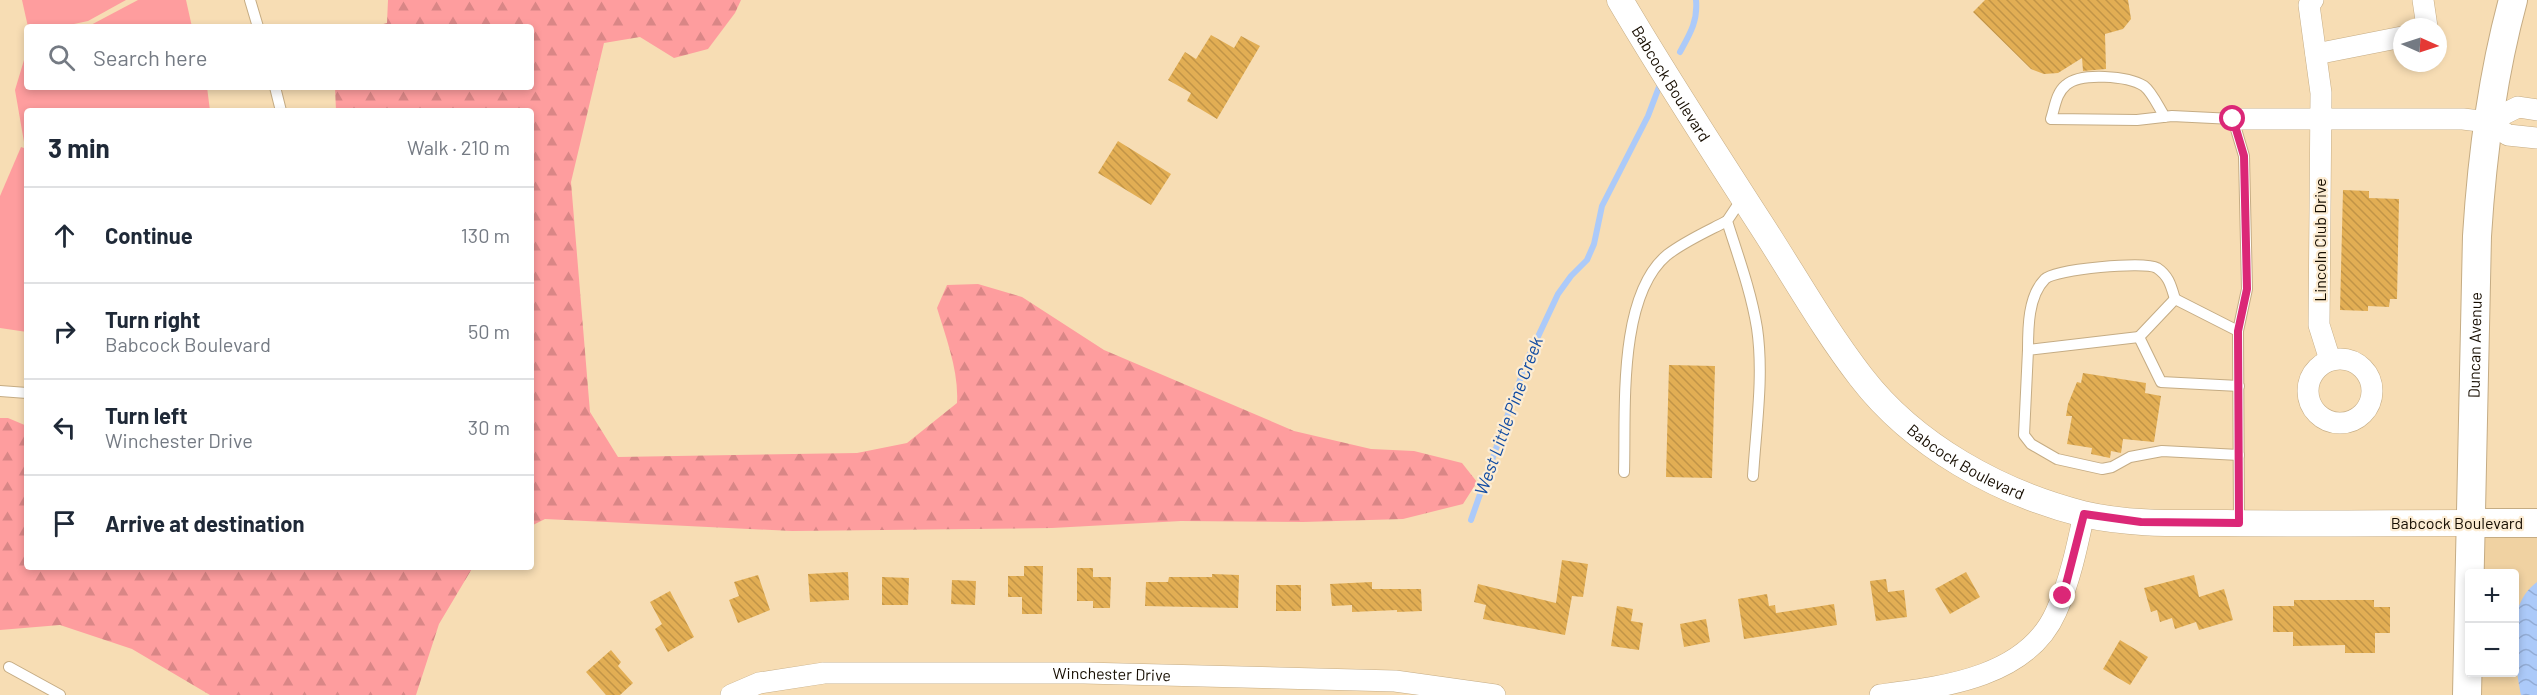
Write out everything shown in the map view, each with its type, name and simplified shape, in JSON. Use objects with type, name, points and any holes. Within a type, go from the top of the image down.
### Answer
[{"type":"main road","name":"Duncan Avenue","points":[[2467,695],[2477,236],[2482,163],[2488,122],[2513,0]]},
{"type":"main road","name":"Babcock Boulevard","points":[[2470,523],[2537,523]]},
{"type":"street","name":"Babcock Boulevard","points":[[1620,0],[1657,63],[1862,379],[1915,431],[1973,470],[2006,487],[2084,514],[2141,522],[2470,523]]},
{"type":"street","points":[[2423,0],[2426,18]]},
{"type":"street","name":"Lincoln Club Drive","points":[[2311,2],[2322,93],[2319,325],[2330,360]]},
{"type":"street","points":[[2316,54],[2393,39]]},
{"type":"street","points":[[2488,122],[2518,107],[2537,110]]},
{"type":"street","points":[[2233,119],[2463,119],[2488,122],[2508,135],[2537,138]]},
{"type":"street","points":[[1880,695],[1932,688],[1973,678],[1999,667],[2032,644],[2048,627],[2056,614],[2070,572],[2084,514]]},
{"type":"street","name":"Winchester Drive","points":[[731,695],[759,683],[824,673],[1084,673],[1395,681],[1495,695]]},
{"type":"lane","points":[[250,0],[257,24]]},
{"type":"lane","points":[[2164,117],[2146,87],[2133,81],[2111,77],[2078,79],[2066,85],[2057,97],[2052,119],[2137,120],[2164,117],[2233,119],[2244,156],[2247,289],[2238,331],[2239,523]]},
{"type":"lane","points":[[276,90],[280,108]]},
{"type":"lane","points":[[1624,472],[1629,330],[1640,296],[1652,273],[1667,256],[1727,221],[1744,197]]},
{"type":"lane","points":[[1727,221],[1749,291],[1757,328],[1760,359],[1753,476]]},
{"type":"lane","points":[[2238,331],[2175,299],[2168,276],[2155,266],[2137,265],[2058,272],[2046,278],[2037,291],[2028,326],[2024,435],[2031,444],[2057,459],[2102,468],[2112,467],[2130,458],[2162,451],[2239,455]]},
{"type":"lane","points":[[2028,350],[2139,337],[2175,299]]},
{"type":"lane","points":[[2139,337],[2161,382],[2239,386]]},
{"type":"lane","points":[[0,392],[24,393]]},
{"type":"lane","points":[[9,667],[60,695]]},
{"type":"shaded area","points":[[2470,523],[2537,523],[2537,695],[2467,695],[2467,677],[2519,677],[2519,569],[2469,569]]},
{"type":"green space","points":[[22,0],[126,0],[88,21],[74,24],[27,24]]},
{"type":"green space","points":[[138,0],[186,0],[191,24],[93,24]]},
{"type":"green space","points":[[388,0],[741,0],[735,13],[708,49],[674,58],[640,37],[604,43],[571,182],[590,412],[618,457],[857,453],[907,443],[957,403],[954,367],[937,308],[947,285],[978,284],[1022,297],[1104,350],[1294,431],[1371,449],[1414,451],[1462,463],[1477,482],[1463,504],[1403,519],[1303,522],[1181,521],[1052,528],[792,531],[545,519],[534,524],[534,108],[336,108],[335,90],[534,90],[534,24],[383,24],[387,23]]},
{"type":"green space","points":[[24,60],[24,90],[207,90],[210,108],[24,108],[24,142],[15,90]]},
{"type":"green space","points":[[21,147],[24,148],[24,332],[0,328],[0,196]]},
{"type":"green space","points":[[0,418],[8,418],[24,425],[24,570],[471,570],[439,624],[416,695],[210,695],[132,649],[60,625],[0,630]]},
{"type":"water","points":[[2537,582],[2537,695],[2521,695],[2518,677],[2519,605],[2526,593]]},
{"type":"building","points":[[1985,0],[2128,0],[2131,19],[2123,29],[2105,34],[2106,69],[2083,71],[2082,58],[2058,73],[2044,74],[2031,69],[1973,12]]},
{"type":"building","points":[[1211,35],[1234,48],[1241,36],[1260,46],[1217,119],[1187,101],[1191,93],[1168,80],[1185,52],[1196,59]]},
{"type":"building","points":[[1118,141],[1171,174],[1151,205],[1098,173]]},
{"type":"building","points":[[2343,190],[2369,191],[2369,198],[2399,199],[2397,299],[2390,299],[2389,307],[2368,306],[2368,311],[2340,310]]},
{"type":"building","points":[[1669,365],[1715,366],[1712,478],[1666,477]]},
{"type":"building","points":[[2083,373],[2146,383],[2145,393],[2161,396],[2154,442],[2123,439],[2121,453],[2111,451],[2110,458],[2091,454],[2092,448],[2067,444],[2072,416],[2066,416],[2068,404],[2077,382],[2081,383]]},
{"type":"building","points":[[1562,560],[1588,564],[1583,597],[1572,596],[1565,635],[1483,619],[1486,605],[1474,602],[1478,584],[1556,603]]},
{"type":"building","points":[[1024,566],[1043,566],[1042,614],[1022,614],[1022,597],[1008,597],[1008,576],[1024,576]]},
{"type":"building","points":[[1077,568],[1093,568],[1093,577],[1111,577],[1110,608],[1093,608],[1093,601],[1077,601]]},
{"type":"building","points":[[848,572],[849,600],[810,602],[808,574]]},
{"type":"building","points":[[1966,572],[1980,597],[1950,614],[1935,589]]},
{"type":"building","points":[[1212,574],[1239,575],[1238,608],[1145,606],[1146,582],[1168,582],[1169,577],[1212,577]]},
{"type":"building","points":[[758,575],[770,610],[738,623],[729,600],[739,596],[734,582]]},
{"type":"building","points":[[2194,575],[2199,597],[2224,589],[2233,620],[2199,630],[2196,622],[2175,629],[2172,618],[2160,622],[2157,610],[2151,612],[2144,588]]},
{"type":"building","points":[[882,577],[909,578],[908,605],[882,605]]},
{"type":"building","points":[[1886,579],[1888,592],[1904,590],[1907,617],[1876,621],[1870,581]]},
{"type":"building","points":[[952,580],[976,581],[975,605],[951,604]]},
{"type":"building","points":[[1372,582],[1372,589],[1421,589],[1422,611],[1352,612],[1352,605],[1332,606],[1330,584]]},
{"type":"building","points":[[1276,585],[1301,585],[1301,611],[1276,611]]},
{"type":"building","points":[[670,591],[694,637],[668,652],[655,629],[662,624],[650,602]]},
{"type":"building","points":[[1767,594],[1769,606],[1775,605],[1776,613],[1834,604],[1837,625],[1744,639],[1738,599]]},
{"type":"building","points":[[2294,600],[2374,600],[2374,607],[2390,607],[2390,633],[2375,633],[2375,653],[2345,653],[2345,645],[2293,646],[2293,632],[2273,632],[2273,606],[2294,606]]},
{"type":"building","points":[[1617,606],[1633,609],[1631,621],[1643,623],[1639,650],[1611,646]]},
{"type":"building","points":[[1706,619],[1710,642],[1684,647],[1680,624]]},
{"type":"building","points":[[2120,640],[2148,657],[2130,685],[2103,669]]},
{"type":"building","points":[[611,650],[621,662],[618,666],[633,683],[620,695],[606,695],[586,672]]},
{"type":"waterway","name":"West Little Pine Creek","points":[[1680,52],[1694,21],[1696,0]]},
{"type":"waterway","name":"West Little Pine Creek","points":[[1471,520],[1527,360],[1558,294],[1587,260],[1594,244],[1602,206],[1648,116],[1659,87]]},
{"type":"route","points":[[2063,596],[2084,514],[2141,522],[2239,523],[2238,331],[2247,289],[2244,156],[2233,119]]}]
